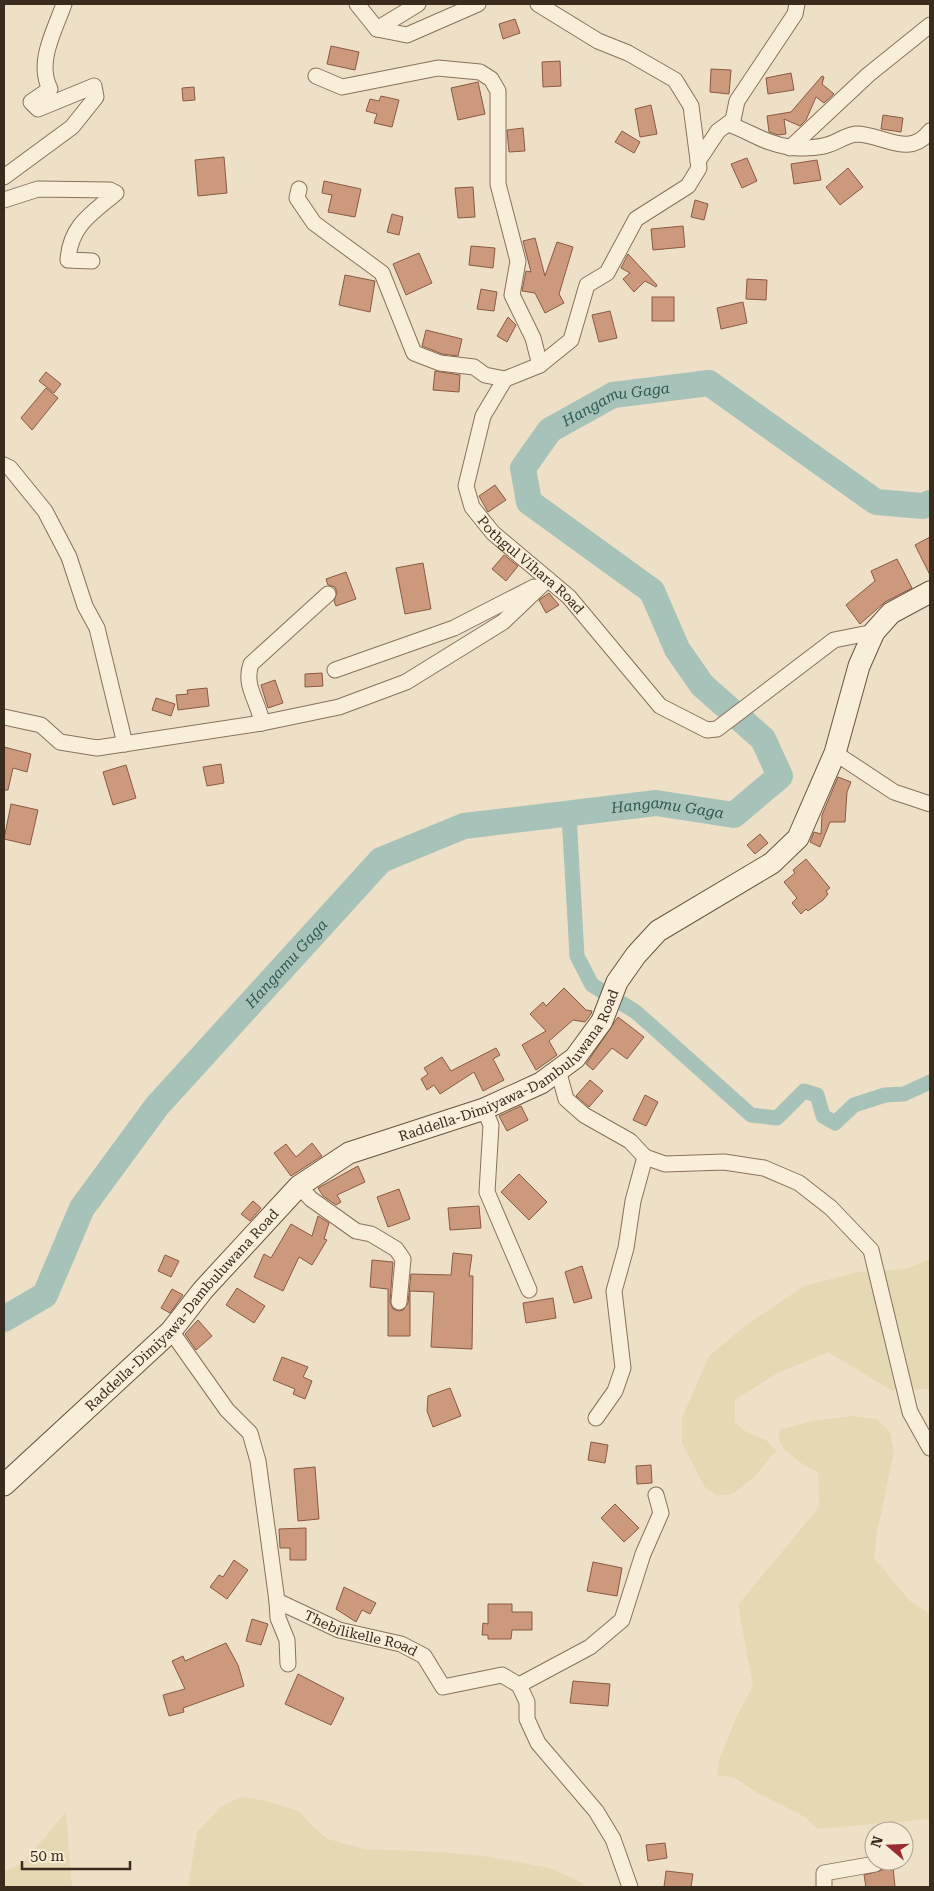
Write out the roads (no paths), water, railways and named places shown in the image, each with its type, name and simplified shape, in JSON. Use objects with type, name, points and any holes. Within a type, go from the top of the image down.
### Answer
[{"type":"street","points":[[4,177],[72,127],[96,97],[94,86],[38,109],[31,102],[50,89],[45,79],[45,59],[64,4]]},
{"type":"street","points":[[357,4],[377,29],[407,35],[478,4]]},
{"type":"street","points":[[377,29],[418,4]]},
{"type":"street","points":[[299,189],[297,198],[314,224],[382,274],[414,353],[440,363],[474,367],[485,374],[505,379],[540,365],[570,340],[587,284],[607,273],[636,219],[688,186],[699,168],[691,106],[675,80],[628,52],[598,41],[538,4]]},
{"type":"street","points":[[698,161],[718,131],[733,120],[737,101],[795,14],[796,4]]},
{"type":"street","points":[[790,148],[868,75],[930,25]]},
{"type":"street","points":[[316,76],[342,87],[438,68],[480,72],[491,79],[498,91],[498,184],[518,261],[512,295],[533,338],[540,365]]},
{"type":"street","points":[[728,124],[747,130],[766,142],[790,148],[826,146],[855,134],[906,145],[924,140],[930,131]]},
{"type":"street","points":[[4,200],[38,189],[110,190],[116,193],[79,225],[69,244],[68,260],[92,261]]},
{"type":"street","name":"Pothgul Vihara Road","points":[[505,379],[483,416],[466,486],[472,507],[493,533],[569,597],[660,706],[707,730],[717,729],[834,640],[874,632]]},
{"type":"street","points":[[4,465],[10,468],[45,511],[69,557],[84,606],[97,628],[125,744]]},
{"type":"street","points":[[335,670],[454,628],[548,579]]},
{"type":"street","points":[[4,717],[41,726],[60,742],[97,748],[262,723],[339,707],[406,682],[503,622],[548,579]]},
{"type":"street","name":"Raddella-Dimiyawa-Dambuluwana Road","points":[[4,1485],[171,1331],[203,1290],[299,1186],[350,1153],[484,1109],[541,1082],[575,1058],[602,1021],[617,982],[636,955],[658,931],[772,863],[798,838],[835,753],[859,666],[874,632],[891,613],[930,592]]},
{"type":"street","points":[[262,723],[260,711],[250,689],[247,674],[251,664],[328,594]]},
{"type":"street","points":[[835,753],[894,792],[930,804]]},
{"type":"street","points":[[558,1070],[566,1099],[584,1115],[630,1142],[645,1157],[665,1164],[724,1162],[764,1168],[799,1183],[831,1208],[871,1250],[910,1412],[930,1448]]},
{"type":"street","points":[[484,1109],[491,1125],[487,1192],[529,1290]]},
{"type":"street","points":[[596,1418],[616,1391],[623,1368],[614,1291],[626,1248],[633,1201],[645,1157]]},
{"type":"street","points":[[299,1186],[311,1199],[356,1231],[371,1234],[396,1249],[403,1258],[400,1302]]},
{"type":"street","points":[[171,1331],[227,1410],[250,1433],[258,1461],[278,1618],[287,1640],[288,1664]]},
{"type":"street","points":[[630,1887],[613,1840],[596,1811],[538,1743],[527,1719],[527,1702],[518,1684],[590,1647],[622,1620],[642,1554],[661,1513],[656,1495]]},
{"type":"street","name":"Thebilikelle Road","points":[[276,1601],[339,1630],[401,1644],[424,1656],[444,1687],[502,1675],[518,1684]]},
{"type":"street","points":[[824,1887],[824,1873],[864,1866]]},
{"type":"waterway","name":"Hangamu Gaga","points":[[4,1319],[45,1295],[82,1208],[157,1106],[381,860],[464,826],[656,803],[734,815],[780,776],[763,739],[702,685],[677,649],[652,591],[529,502],[523,468],[550,430],[613,395],[709,383],[876,502],[923,506],[930,503]]},
{"type":"waterway","points":[[569,815],[577,956],[592,985],[636,1012],[751,1115],[777,1118],[804,1091],[817,1095],[823,1116],[835,1123],[854,1105],[885,1095],[904,1094],[930,1082]]}]
